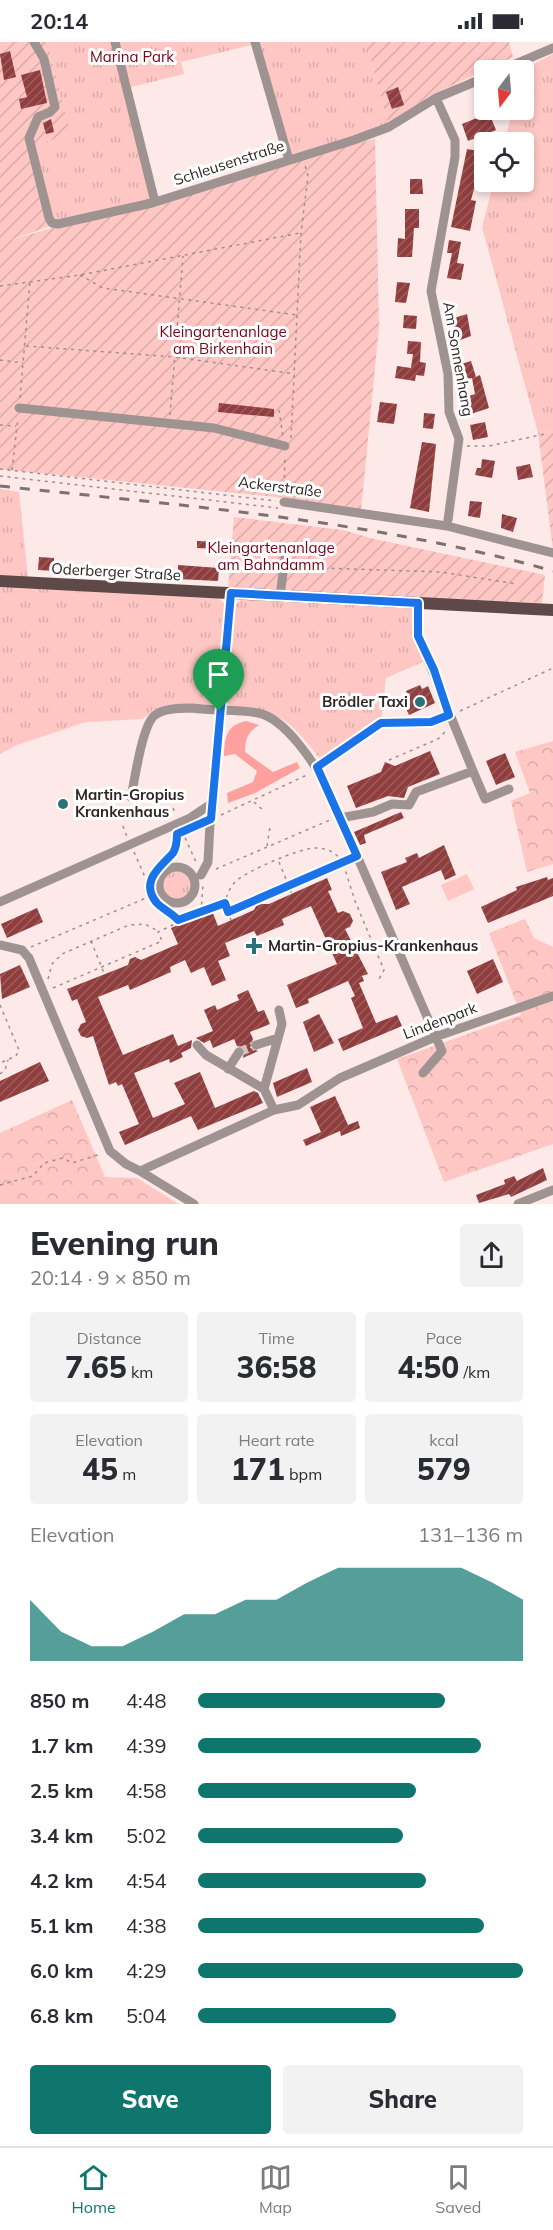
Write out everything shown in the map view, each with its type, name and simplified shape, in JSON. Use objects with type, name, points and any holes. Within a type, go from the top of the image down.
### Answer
[{"type":"main road","name":"Oderberger Straße","points":[[0,581],[553,610]]},
{"type":"street","name":"Schleusenstraße","points":[[34,42],[44,59],[55,107],[38,117],[33,123],[30,142],[52,223],[91,219],[155,202],[389,127],[436,98],[474,82]]},
{"type":"street","points":[[114,42],[155,202]]},
{"type":"street","points":[[255,42],[289,160]]},
{"type":"street","points":[[525,60],[553,48]]},
{"type":"street","name":"Am Sonnenhang","points":[[436,98],[455,140],[455,157],[430,291],[447,374],[449,412],[460,446],[448,520]]},
{"type":"street","points":[[440,134],[451,131]]},
{"type":"street","points":[[19,408],[214,428],[285,446]]},
{"type":"street","name":"Ackerstraße","points":[[286,505],[447,526],[553,553]]},
{"type":"street","points":[[280,596],[285,562]]},
{"type":"street","points":[[201,875],[208,862],[211,804],[231,593]]},
{"type":"street","points":[[418,603],[418,636],[434,670],[451,720],[485,799],[509,789]]},
{"type":"street","points":[[131,796],[148,723],[153,716],[180,708],[259,713],[274,720],[317,767],[442,1051],[423,1073]]},
{"type":"street","points":[[340,818],[373,812],[392,804],[409,805],[416,792],[473,771]]},
{"type":"street","points":[[0,902],[190,818],[211,804]]},
{"type":"street","points":[[172,868],[187,870],[195,880],[194,894],[183,903],[168,901],[156,893],[161,878],[172,868]]},
{"type":"street","points":[[0,945],[22,950],[28,958],[110,1151],[126,1164],[194,1204]]},
{"type":"street","name":"Lindenpark","points":[[140,1171],[274,1110],[298,1105],[340,1078],[435,1037],[553,996]]},
{"type":"street","points":[[264,1089],[282,1024],[279,1010]]},
{"type":"street","points":[[256,1046],[278,1038]]},
{"type":"street","points":[[197,1046],[206,1055],[264,1089],[274,1110]]},
{"type":"street","points":[[228,1069],[239,1052]]},
{"type":"street","points":[[518,1204],[553,1190]]},
{"type":"path","points":[[285,446],[292,437],[296,374],[301,233],[308,176],[303,155]]},
{"type":"path","points":[[0,286],[80,275],[301,233]]},
{"type":"path","points":[[169,423],[183,255]]},
{"type":"path","points":[[80,275],[104,288],[298,315]]},
{"type":"path","points":[[12,471],[26,346],[30,281]]},
{"type":"path","points":[[26,346],[175,357],[296,374]]},
{"type":"path","points":[[0,360],[24,363]]},
{"type":"path","points":[[0,476],[286,505],[285,446],[279,410]]},
{"type":"path","points":[[0,425],[17,426]]},
{"type":"path","points":[[460,446],[489,446],[545,434]]},
{"type":"path","name":"Ackerstraße","points":[[0,469],[286,505]]},
{"type":"path","points":[[285,562],[440,572],[517,584]]},
{"type":"path","points":[[211,819],[291,785],[381,723],[451,720],[553,668]]},
{"type":"path","points":[[389,760],[438,739],[451,720]]},
{"type":"path","points":[[253,801],[265,812]]},
{"type":"path","points":[[201,875],[340,818]]},
{"type":"path","points":[[123,826],[156,893],[178,920]]},
{"type":"path","points":[[267,847],[270,827]]},
{"type":"path","points":[[166,839],[183,832]]},
{"type":"path","points":[[156,893],[152,878],[155,870],[172,854],[177,834]]},
{"type":"path","points":[[231,920],[225,903],[228,893],[241,877],[309,848],[333,852],[343,863],[355,902],[384,970],[379,980]]},
{"type":"path","points":[[192,851],[201,875],[204,893],[200,912]]},
{"type":"path","points":[[228,912],[357,856]]},
{"type":"path","points":[[278,861],[292,894]]},
{"type":"path","points":[[22,950],[156,893]]},
{"type":"path","points":[[158,932],[177,923],[178,920],[225,903]]},
{"type":"path","points":[[135,924],[149,926],[158,932],[162,941],[50,988],[49,971],[57,959],[91,941],[135,924]]},
{"type":"path","points":[[91,941],[104,973]]},
{"type":"path","points":[[0,1005],[19,1050],[16,1056],[0,1063]]},
{"type":"path","points":[[0,1074],[5,1070],[8,1059]]},
{"type":"path","points":[[0,1185],[33,1176],[44,1163],[63,1158],[72,1163],[110,1151]]},
{"type":"green space","name":"Kleingartenanlage am Birkenhain","points":[[0,42],[47,42],[71,134],[35,145],[53,219],[61,222],[11,240],[303,155],[375,139],[379,327],[361,510],[285,498],[0,469]]},
{"type":"green space","name":"Marina Park","points":[[47,42],[255,42],[256,44],[181,62],[184,74],[131,87],[128,75],[121,76],[152,203],[61,222],[53,219],[35,145],[70,134]]},
{"type":"green space","points":[[256,42],[366,42],[388,124],[289,160]]},
{"type":"green space","points":[[366,42],[509,42],[513,57],[507,60],[474,60],[474,75],[436,93],[388,124]]},
{"type":"green space","points":[[553,54],[553,429],[538,433],[482,227],[491,192],[534,192],[534,132],[507,132],[510,120],[534,120],[534,64]]},
{"type":"green space","points":[[553,429],[553,550],[538,433]]},
{"type":"green space","points":[[0,489],[19,492],[28,578],[0,577]]},
{"type":"green space","name":"Kleingartenanlage am Bahndamm","points":[[234,517],[343,530],[374,539],[545,575],[542,603],[228,589]]},
{"type":"green space","points":[[0,585],[215,595],[226,605],[216,700],[209,706],[166,705],[153,710],[143,719],[86,722],[17,745],[0,754]]},
{"type":"green space","points":[[242,599],[414,607],[414,636],[423,662],[386,678],[381,723],[323,762],[303,737],[285,721],[263,711],[231,707],[224,699],[233,607]]},
{"type":"green space","points":[[553,741],[553,864],[527,872],[511,801],[530,793],[515,752]]},
{"type":"green space","points":[[177,871],[188,875],[192,886],[188,897],[177,901],[166,897],[162,886],[166,875]]},
{"type":"green space","points":[[467,874],[474,889],[448,901],[441,885]]},
{"type":"green space","points":[[525,919],[534,938],[553,947],[553,1144],[444,1182],[397,1059],[521,1015],[489,933]]},
{"type":"green space","points":[[72,1100],[105,1177],[137,1178],[178,1204],[0,1204],[0,1133]]},
{"type":"shaded area","points":[[246,721],[259,725],[248,736],[245,752],[273,772],[297,762],[300,768],[255,793],[228,803],[227,793],[253,782],[257,771],[235,754],[224,756],[228,733],[234,726]]},
{"type":"building","points":[[10,51],[16,77],[4,80],[0,54]]},
{"type":"building","points":[[40,70],[47,103],[21,109],[19,99],[27,97],[21,75]]},
{"type":"building","points":[[398,87],[404,105],[392,109],[386,92]]},
{"type":"building","points":[[51,119],[54,132],[46,134],[43,123]]},
{"type":"building","points":[[474,119],[492,120],[496,130],[474,132],[474,139],[468,141],[462,124]]},
{"type":"building","points":[[467,149],[474,150],[474,189],[471,200],[476,201],[470,231],[451,227]]},
{"type":"building","points":[[410,179],[422,179],[423,194],[410,194]]},
{"type":"building","points":[[405,209],[419,209],[419,228],[414,228],[412,257],[397,257],[398,238],[405,239]]},
{"type":"building","points":[[449,240],[461,242],[457,263],[464,264],[461,280],[447,278],[452,253],[447,253]]},
{"type":"building","points":[[397,282],[410,283],[406,303],[395,302]]},
{"type":"building","points":[[467,314],[471,336],[460,340],[451,319]]},
{"type":"building","points":[[404,315],[417,316],[416,329],[403,328]]},
{"type":"building","points":[[408,341],[421,342],[420,362],[426,363],[424,376],[416,375],[415,381],[395,378],[397,366],[411,368],[413,354],[407,354]]},
{"type":"building","points":[[471,361],[476,377],[480,375],[489,408],[468,415],[463,398],[475,394],[472,378],[468,379],[466,373],[462,375],[458,365]]},
{"type":"building","points":[[380,402],[397,404],[394,424],[377,422]]},
{"type":"building","points":[[219,403],[274,409],[274,417],[218,412]]},
{"type":"building","points":[[424,413],[435,414],[433,429],[423,428]]},
{"type":"building","points":[[485,422],[488,437],[473,440],[470,425]]},
{"type":"building","points":[[422,442],[436,444],[429,512],[410,508]]},
{"type":"building","points":[[482,459],[495,461],[492,478],[475,475],[477,468],[481,468]]},
{"type":"building","points":[[530,464],[533,477],[518,480],[516,467]]},
{"type":"building","points":[[470,501],[482,502],[480,518],[468,516]]},
{"type":"building","points":[[502,514],[517,518],[513,532],[501,528]]},
{"type":"building","points":[[197,541],[219,542],[219,549],[197,548]]},
{"type":"building","points":[[39,557],[54,558],[54,571],[38,570]]},
{"type":"building","points":[[178,565],[219,568],[218,581],[178,579]]},
{"type":"building","points":[[420,685],[422,689],[428,686],[435,703],[409,715],[401,698],[408,695],[406,691]]},
{"type":"building","points":[[430,751],[440,774],[408,787],[404,798],[388,796],[356,808],[347,786],[381,772],[385,762],[395,766]]},
{"type":"building","points":[[505,753],[515,777],[496,785],[486,761]]},
{"type":"building","points":[[401,812],[404,818],[364,835],[366,843],[360,845],[354,832]]},
{"type":"building","points":[[444,845],[456,875],[445,880],[441,870],[402,887],[410,904],[396,910],[381,872],[407,862],[405,858],[417,853],[419,858]]},
{"type":"building","points":[[547,877],[548,880],[553,878],[553,896],[488,923],[481,907],[517,890],[516,887]]},
{"type":"building","points":[[327,878],[332,890],[328,891],[338,913],[343,911],[350,914],[353,921],[350,927],[345,929],[368,974],[362,976],[364,981],[359,983],[376,1023],[397,1015],[402,1026],[343,1051],[338,1039],[363,1028],[351,998],[355,996],[348,981],[308,999],[309,1003],[296,1008],[287,985],[337,964],[311,906],[282,919],[284,925],[257,936],[254,931],[225,943],[230,956],[218,961],[226,980],[212,986],[204,967],[191,973],[185,960],[170,967],[171,972],[130,990],[128,985],[98,997],[123,1055],[173,1034],[178,1046],[192,1040],[191,1048],[181,1053],[183,1057],[170,1063],[169,1059],[134,1073],[153,1118],[185,1104],[174,1083],[200,1072],[215,1108],[254,1091],[258,1093],[263,1103],[198,1130],[191,1116],[125,1145],[119,1132],[139,1124],[122,1084],[118,1086],[116,1082],[109,1085],[93,1036],[87,1038],[81,1036],[78,1030],[81,1024],[86,1022],[77,999],[72,1001],[67,989],[128,965],[130,959],[135,957],[141,960],[178,944],[171,928],[212,911],[218,926],[254,910],[257,904],[269,904]]},
{"type":"building","points":[[37,908],[43,922],[7,938],[1,924]]},
{"type":"building","points":[[493,959],[503,982],[477,994],[467,971]]},
{"type":"building","points":[[20,965],[30,987],[2,999],[0,974]]},
{"type":"building","points":[[248,990],[258,1012],[264,1010],[270,1024],[250,1032],[253,1039],[250,1048],[258,1051],[243,1058],[245,1048],[237,1046],[234,1039],[213,1048],[210,1040],[204,1043],[196,1038],[213,1031],[204,1010],[215,1005],[217,1010],[239,1000],[237,995]]},
{"type":"building","points":[[319,1014],[334,1043],[314,1052],[303,1022]]},
{"type":"building","points":[[40,1062],[49,1081],[0,1102],[0,1081]]},
{"type":"building","points":[[307,1068],[312,1082],[277,1097],[273,1083]]},
{"type":"building","points":[[335,1096],[348,1125],[358,1121],[360,1128],[341,1136],[340,1131],[306,1146],[303,1140],[321,1132],[310,1107]]},
{"type":"building","points":[[543,1168],[547,1180],[511,1197],[509,1194],[479,1203],[476,1195],[505,1184],[504,1180],[514,1176],[517,1181]]},
{"type":"tunnel","points":[[239,1052],[256,1045]]},
{"type":"railway","points":[[0,486],[209,508],[348,527],[417,539],[553,571]]},
{"type":"place","name":"Brödler Taxi","points":[[420,702]]},
{"type":"place","name":"Martin-Gropius Krankenhaus","points":[[63,804]]},
{"type":"place","name":"Martin-Gropius-Krankenhaus","points":[[254,946]]},
{"type":"route","points":[[231,593],[418,603],[418,636],[434,670],[449,715],[431,722],[381,723],[317,767],[357,856],[228,912],[225,903],[178,920],[156,902],[152,895],[152,878],[161,862],[172,854],[177,834],[211,819],[219,711],[231,593]]}]
